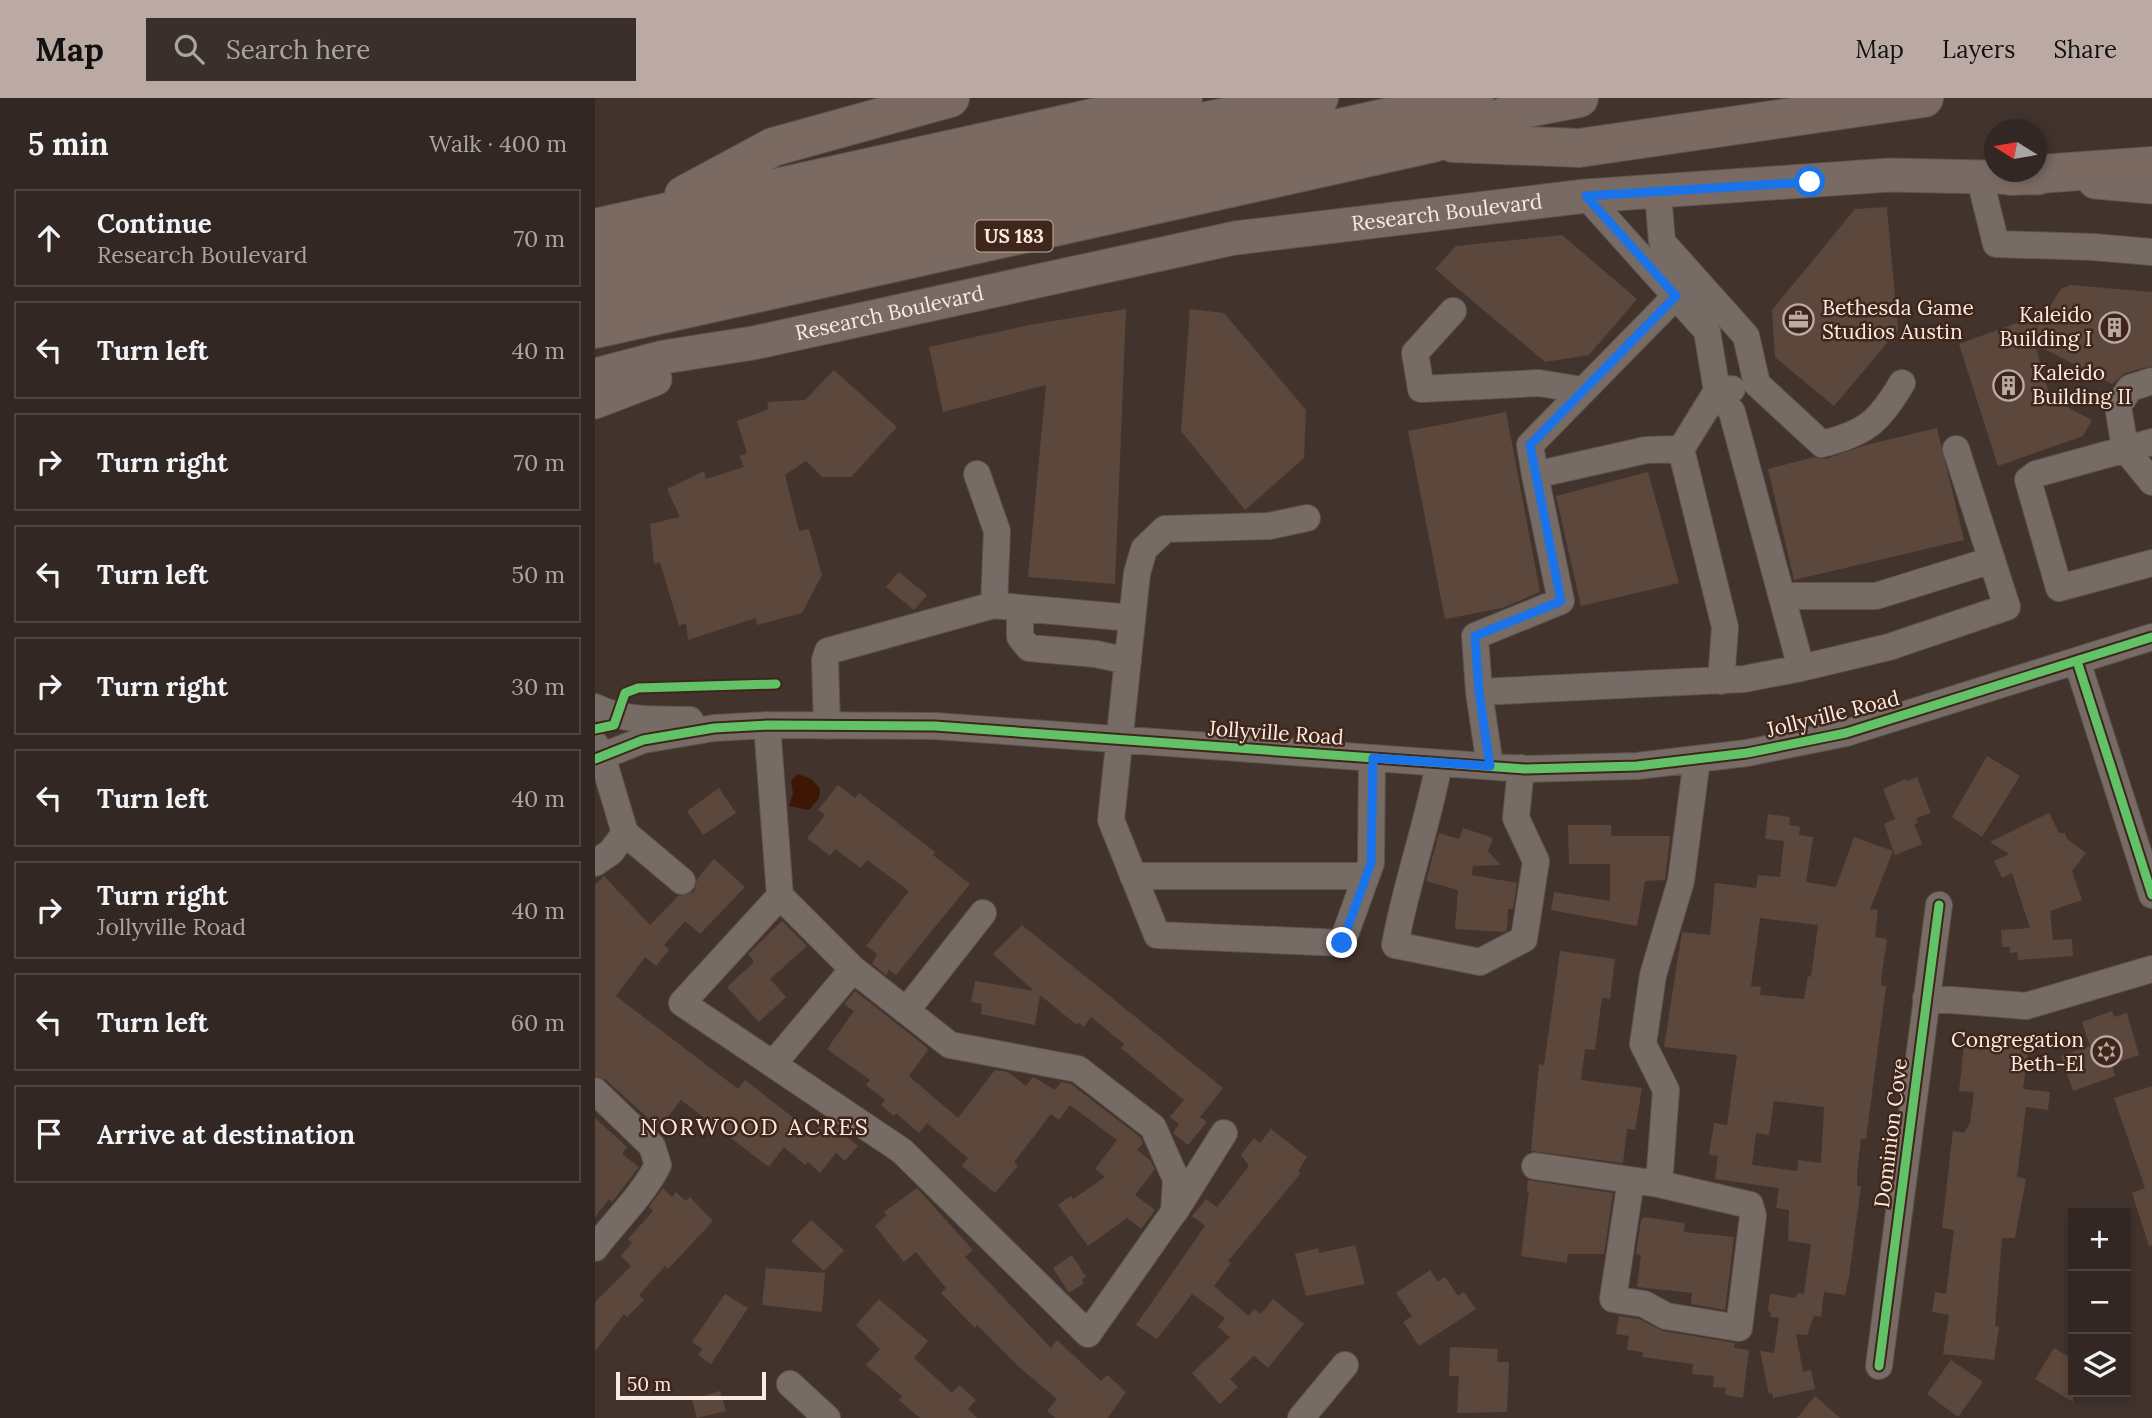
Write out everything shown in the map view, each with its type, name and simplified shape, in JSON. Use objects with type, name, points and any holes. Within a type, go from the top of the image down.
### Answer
[{"type":"highway","points":[[645,217],[773,147],[950,98]]},
{"type":"highway","points":[[595,228],[1183,98]]},
{"type":"highway","points":[[595,258],[1104,142],[1319,98]]},
{"type":"highway","points":[[595,294],[1474,98]]},
{"type":"highway","name":"US 183","points":[[595,329],[1433,143],[1527,108],[1579,98]]},
{"type":"highway","points":[[1433,143],[1579,148],[1924,98]]},
{"type":"highway","points":[[2047,172],[2152,166]]},
{"type":"main road","name":"Research Boulevard","points":[[595,375],[664,357],[753,343],[1235,238],[1586,196],[1889,176],[1984,175]]},
{"type":"main road","name":"Research Boulevard","points":[[2047,179],[2152,187]]},
{"type":"main road","name":"Research Boulevard","points":[[595,402],[753,343]]},
{"type":"street","points":[[1995,182],[1996,244],[2152,252]]},
{"type":"street","points":[[1658,193],[1662,242],[1746,336],[1757,384],[1822,444],[1866,430],[1887,409],[1902,383]]},
{"type":"street","points":[[1586,196],[1707,331],[1717,391],[1732,412],[1801,668]]},
{"type":"street","points":[[1490,766],[1479,692],[1475,636],[1561,601],[1530,445],[1676,296]]},
{"type":"street","points":[[1453,311],[1415,353],[1421,389],[1539,383],[1582,390]]},
{"type":"street","points":[[2152,381],[2130,388],[2118,406],[2125,449],[2152,482]]},
{"type":"street","points":[[1721,681],[1725,627],[1681,449],[1717,391],[1757,384]]},
{"type":"street","points":[[2152,442],[2036,474],[2028,480],[2059,588],[2152,563]]},
{"type":"street","points":[[1535,475],[1646,450],[1681,449]]},
{"type":"street","points":[[1479,692],[1721,681],[1801,668],[1889,647],[2007,607],[1956,449]]},
{"type":"street","points":[[977,474],[997,531],[1007,606],[1020,637],[1029,648],[1096,654],[1128,662]]},
{"type":"street","points":[[1307,518],[1269,526],[1165,529],[1144,549],[1137,573],[1111,820],[1157,935],[1342,943],[1371,863],[1373,758]]},
{"type":"street","points":[[1782,596],[1876,596],[1992,560]]},
{"type":"street","points":[[827,726],[825,660],[828,650],[1007,606],[1132,618]]},
{"type":"street","name":"Jollyville Road","points":[[597,753],[643,740],[714,728],[767,725],[935,726],[1521,768],[1637,766],[1747,753],[1846,733],[2152,637]]},
{"type":"street","points":[[2077,661],[2152,895]]},
{"type":"street","points":[[595,707],[619,716],[696,720],[714,728]]},
{"type":"street","points":[[767,725],[780,896],[852,969],[950,1045],[1078,1069],[1153,1126],[1177,1178],[1174,1212]]},
{"type":"street","points":[[597,753],[625,833],[682,881]]},
{"type":"street","points":[[1660,1184],[1666,1090],[1643,1044],[1653,975],[1681,881],[1697,759]]},
{"type":"street","points":[[1439,762],[1433,797],[1402,906],[1395,945],[1480,962],[1524,939],[1536,860],[1516,818],[1521,768]]},
{"type":"street","points":[[595,863],[611,852],[625,833]]},
{"type":"street","points":[[1133,876],[1366,876]]},
{"type":"street","points":[[780,896],[682,1003],[902,1151],[1088,1334],[1174,1212],[1224,1133]]},
{"type":"street","name":"Dominion Cove","points":[[1879,1366],[1939,905]]},
{"type":"street","points":[[906,1011],[983,913]]},
{"type":"street","points":[[773,1064],[852,969]]},
{"type":"street","points":[[1926,998],[2026,1006],[2152,969]]},
{"type":"street","points":[[595,1091],[652,1146],[658,1165],[646,1189],[622,1211],[595,1248]]},
{"type":"street","points":[[1535,1166],[1660,1184],[1750,1205],[1753,1216],[1739,1328],[1666,1317],[1644,1304],[1613,1298],[1631,1180]]},
{"type":"street","points":[[1301,1418],[1345,1365]]},
{"type":"street","points":[[790,1384],[827,1418]]},
{"type":"shaded area","points":[[798,774],[811,779],[820,788],[819,798],[809,810],[789,806],[793,793],[791,781]]},
{"type":"building","points":[[1887,207],[1898,330],[1834,406],[1775,357],[1772,310],[1855,209]]},
{"type":"building","points":[[1562,235],[1637,299],[1589,355],[1545,362],[1435,269],[1456,246]]},
{"type":"building","points":[[2070,285],[2152,292],[2152,366],[2125,373],[2112,384],[2035,344],[2050,398],[2092,420],[2083,436],[1998,466],[1959,344],[2025,320],[2037,326],[2061,289]]},
{"type":"building","points":[[1126,309],[1115,584],[1028,577],[1046,385],[943,412],[929,347],[1029,325]]},
{"type":"building","points":[[1190,309],[1224,313],[1306,410],[1304,458],[1245,510],[1181,431]]},
{"type":"building","points":[[834,370],[897,427],[851,477],[822,477],[806,461],[785,475],[799,531],[809,529],[822,575],[802,613],[757,625],[756,618],[688,640],[686,623],[679,626],[660,562],[654,564],[650,524],[680,517],[667,489],[704,471],[706,479],[744,467],[739,456],[747,453],[737,421],[769,409],[767,402],[805,400]]},
{"type":"building","points":[[1506,412],[1540,592],[1502,608],[1445,619],[1408,431]]},
{"type":"building","points":[[1937,428],[1964,540],[1794,580],[1768,469],[1814,457],[1826,459],[1866,445]]},
{"type":"building","points":[[1648,472],[1679,583],[1581,606],[1556,496]]},
{"type":"building","points":[[899,572],[927,595],[914,610],[886,587]]},
{"type":"building","points":[[1987,756],[2020,776],[1982,837],[1952,817]]},
{"type":"building","points":[[1917,777],[1931,813],[1916,818],[1918,823],[1914,824],[1922,844],[1895,855],[1884,824],[1895,819],[1883,789],[1905,779],[1908,781]]},
{"type":"building","points":[[838,785],[855,798],[859,793],[935,852],[933,855],[970,884],[896,975],[889,970],[886,975],[872,964],[877,954],[866,946],[909,891],[867,860],[861,868],[835,849],[830,856],[807,838],[825,815],[818,810]]},
{"type":"building","points":[[719,788],[736,813],[703,835],[687,811]]},
{"type":"building","points":[[2049,813],[2059,833],[2065,833],[2067,839],[2086,853],[2072,871],[2082,900],[2050,911],[2053,940],[2072,939],[2073,956],[2018,960],[2017,952],[2010,953],[2010,947],[2002,947],[2001,930],[2030,928],[2012,873],[2002,878],[1994,861],[2009,854],[1990,842]]},
{"type":"building","points":[[1768,814],[1790,817],[1789,825],[1800,827],[1799,835],[1813,837],[1806,882],[1836,887],[1854,837],[1893,851],[1870,909],[1878,910],[1875,937],[1887,939],[1881,981],[1882,986],[1886,986],[1866,1139],[1861,1139],[1857,1186],[1861,1186],[1849,1277],[1845,1295],[1824,1292],[1821,1317],[1814,1316],[1807,1335],[1796,1334],[1803,1372],[1811,1370],[1815,1389],[1773,1398],[1772,1393],[1769,1394],[1760,1351],[1774,1353],[1779,1318],[1770,1317],[1770,1294],[1796,1298],[1797,1293],[1804,1294],[1811,1244],[1788,1241],[1789,1210],[1776,1208],[1779,1188],[1715,1179],[1718,1156],[1709,1155],[1714,1123],[1727,1125],[1737,1055],[1664,1047],[1682,932],[1710,935],[1715,883],[1756,888],[1758,875],[1780,877],[1784,841],[1765,839]],"holes":[[[1760,918],[1818,925],[1811,977],[1808,976],[1804,999],[1760,995],[1761,987],[1751,986]],[[1774,1101],[1824,1107],[1821,1163],[1798,1160],[1797,1171],[1752,1165],[1756,1133],[1769,1135]]]},
{"type":"building","points":[[1568,825],[1611,825],[1611,836],[1670,836],[1665,880],[1645,881],[1637,926],[1551,910],[1554,892],[1610,901],[1610,864],[1569,864]]},
{"type":"building","points":[[1463,828],[1493,838],[1488,851],[1501,865],[1473,866],[1472,875],[1517,883],[1513,909],[1508,909],[1507,930],[1504,932],[1455,929],[1458,890],[1426,881],[1439,833],[1459,839]]},
{"type":"building","points":[[714,859],[745,887],[700,934],[685,921],[664,945],[669,950],[656,966],[645,957],[616,996],[738,1089],[745,1080],[813,1133],[826,1119],[858,1146],[845,1161],[836,1153],[820,1173],[808,1162],[805,1165],[784,1147],[769,1167],[681,1100],[659,1128],[606,1080],[595,1076],[595,885],[604,876],[650,925],[678,896],[694,892],[697,879]]},
{"type":"building","points":[[782,921],[807,946],[770,979],[786,997],[759,1022],[727,987],[754,962],[748,954]]},
{"type":"building","points":[[1022,925],[1223,1088],[1200,1117],[1207,1122],[1188,1145],[1173,1133],[1179,1124],[1170,1117],[1184,1100],[1121,1048],[1124,1044],[1091,1017],[1084,1027],[1078,1022],[1077,1025],[1040,995],[1035,1025],[981,1014],[982,1004],[971,1002],[975,981],[1034,991],[993,954]]},
{"type":"building","points":[[1560,951],[1615,959],[1610,999],[1602,998],[1595,1050],[1585,1049],[1581,1080],[1642,1088],[1635,1130],[1627,1129],[1623,1163],[1531,1151],[1539,1064],[1544,1065]]},
{"type":"building","points":[[855,991],[925,1046],[928,1050],[909,1076],[958,1118],[995,1070],[1008,1072],[1026,1086],[1033,1077],[1055,1090],[1061,1082],[1071,1084],[1140,1137],[1143,1143],[1137,1150],[1150,1160],[1155,1169],[1135,1195],[1155,1210],[1141,1229],[1127,1218],[1088,1246],[1058,1205],[1071,1196],[1073,1199],[1105,1177],[1095,1169],[1117,1140],[1070,1105],[1059,1120],[1051,1114],[1014,1162],[1018,1166],[995,1193],[962,1166],[968,1158],[927,1123],[919,1133],[896,1113],[894,1116],[881,1105],[885,1100],[866,1085],[870,1080],[827,1049],[854,1011],[844,1004]]},
{"type":"building","name":"Congregation Beth-El","points":[[2112,1011],[2114,1017],[2127,1013],[2139,1055],[2112,1064],[2115,1076],[2073,1091],[2061,1056],[2090,1046],[2082,1022]]},
{"type":"building","points":[[1976,1034],[2030,1040],[2023,1089],[2050,1092],[2048,1110],[2026,1107],[2017,1177],[2026,1179],[2015,1238],[2002,1238],[1995,1326],[1999,1327],[1994,1360],[1943,1354],[1949,1315],[1932,1312],[1935,1292],[1946,1294],[1954,1230],[1942,1228],[1951,1148],[1953,1131],[1964,1133],[1970,1123],[1974,1092],[1959,1091],[1964,1045],[1974,1046]]},
{"type":"building","points":[[2152,1086],[2152,1245],[2149,1246],[2132,1193],[2145,1188],[2114,1098]]},
{"type":"building","points":[[595,1118],[627,1147],[622,1154],[639,1167],[612,1202],[609,1199],[595,1217]]},
{"type":"building","points":[[1271,1129],[1307,1157],[1298,1171],[1301,1173],[1228,1261],[1231,1263],[1214,1286],[1249,1316],[1254,1309],[1261,1314],[1273,1299],[1304,1324],[1268,1368],[1254,1356],[1230,1379],[1238,1387],[1220,1404],[1192,1373],[1230,1337],[1218,1327],[1225,1318],[1192,1294],[1157,1339],[1136,1325],[1205,1226],[1192,1216],[1206,1199],[1217,1207],[1249,1166],[1241,1155],[1254,1138],[1260,1143]]},
{"type":"building","points":[[1528,1180],[1613,1193],[1604,1254],[1568,1254],[1567,1263],[1521,1256]]},
{"type":"building","points":[[663,1188],[672,1197],[676,1192],[686,1201],[690,1197],[713,1221],[668,1269],[665,1266],[639,1295],[644,1300],[627,1317],[624,1314],[595,1351],[595,1302],[631,1266],[621,1256],[632,1243],[628,1239],[653,1211],[649,1207]]},
{"type":"building","points":[[917,1188],[973,1250],[965,1257],[1051,1348],[1057,1340],[1101,1381],[1107,1375],[1126,1392],[1108,1418],[1055,1418],[1047,1411],[1057,1399],[1018,1366],[977,1325],[975,1328],[941,1293],[946,1288],[916,1252],[904,1262],[875,1226],[887,1215],[884,1212]]},
{"type":"building","points":[[1644,1217],[1685,1223],[1684,1232],[1734,1237],[1725,1310],[1691,1304],[1692,1293],[1637,1287],[1641,1255],[1636,1254],[1641,1220]]},
{"type":"building","points":[[811,1220],[844,1250],[824,1271],[791,1241]]},
{"type":"building","points":[[1355,1245],[1365,1284],[1306,1296],[1295,1254],[1318,1248],[1319,1253]]},
{"type":"building","points":[[1072,1255],[1086,1277],[1082,1279],[1084,1283],[1069,1293],[1053,1268]]},
{"type":"building","points":[[766,1268],[825,1273],[822,1312],[762,1305]]},
{"type":"building","points":[[1430,1270],[1438,1282],[1445,1277],[1458,1296],[1464,1292],[1476,1309],[1419,1346],[1403,1322],[1412,1316],[1396,1293]]},
{"type":"building","points":[[725,1294],[748,1308],[711,1364],[698,1355],[702,1349],[692,1342]]},
{"type":"building","points":[[879,1299],[928,1341],[914,1358],[952,1393],[959,1385],[976,1400],[968,1409],[977,1418],[920,1418],[899,1400],[902,1396],[866,1365],[880,1349],[856,1325]]},
{"type":"building","points":[[1619,1316],[1639,1319],[1663,1331],[1735,1343],[1734,1348],[1749,1350],[1743,1398],[1725,1395],[1726,1388],[1713,1387],[1714,1376],[1692,1374],[1693,1364],[1642,1357],[1643,1352],[1627,1350],[1629,1336],[1616,1334]]},
{"type":"building","points":[[1450,1347],[1498,1349],[1497,1362],[1509,1362],[1507,1412],[1457,1413],[1459,1376],[1449,1376]]},
{"type":"building","points":[[2054,1348],[2068,1356],[2068,1397],[2073,1397],[2073,1402],[2035,1379]]},
{"type":"building","points":[[1951,1360],[1983,1382],[1958,1417],[1927,1394]]},
{"type":"building","points":[[720,1391],[726,1411],[697,1418],[692,1399]]},
{"type":"building","points":[[1815,1396],[1840,1418],[1797,1418]]},
{"type":"cycle path","points":[[595,759],[643,740],[714,728],[767,725],[935,726],[1525,769],[1637,766],[1747,753],[1846,733],[2152,637]]},
{"type":"cycle path","points":[[2077,661],[2152,895]]},
{"type":"cycle path","points":[[595,729],[614,725],[625,693],[638,688],[776,684]]},
{"type":"cycle path","points":[[1879,1366],[1939,905]]},
{"type":"place","name":"Bethesda Game Studios Austin","points":[[1799,320]]},
{"type":"place","name":"Kaleido Building I","points":[[2115,327]]},
{"type":"place","name":"Kaleido Building II","points":[[2009,385]]},
{"type":"place","name":"Congregation Beth-El","points":[[2107,1052]]},
{"type":"district","name":"NORWOOD ACRES","points":[[755,1127]]},
{"type":"route","points":[[1342,943],[1371,863],[1373,758],[1490,766],[1479,692],[1475,636],[1561,601],[1530,445],[1676,296],[1586,196],[1810,182]]}]
